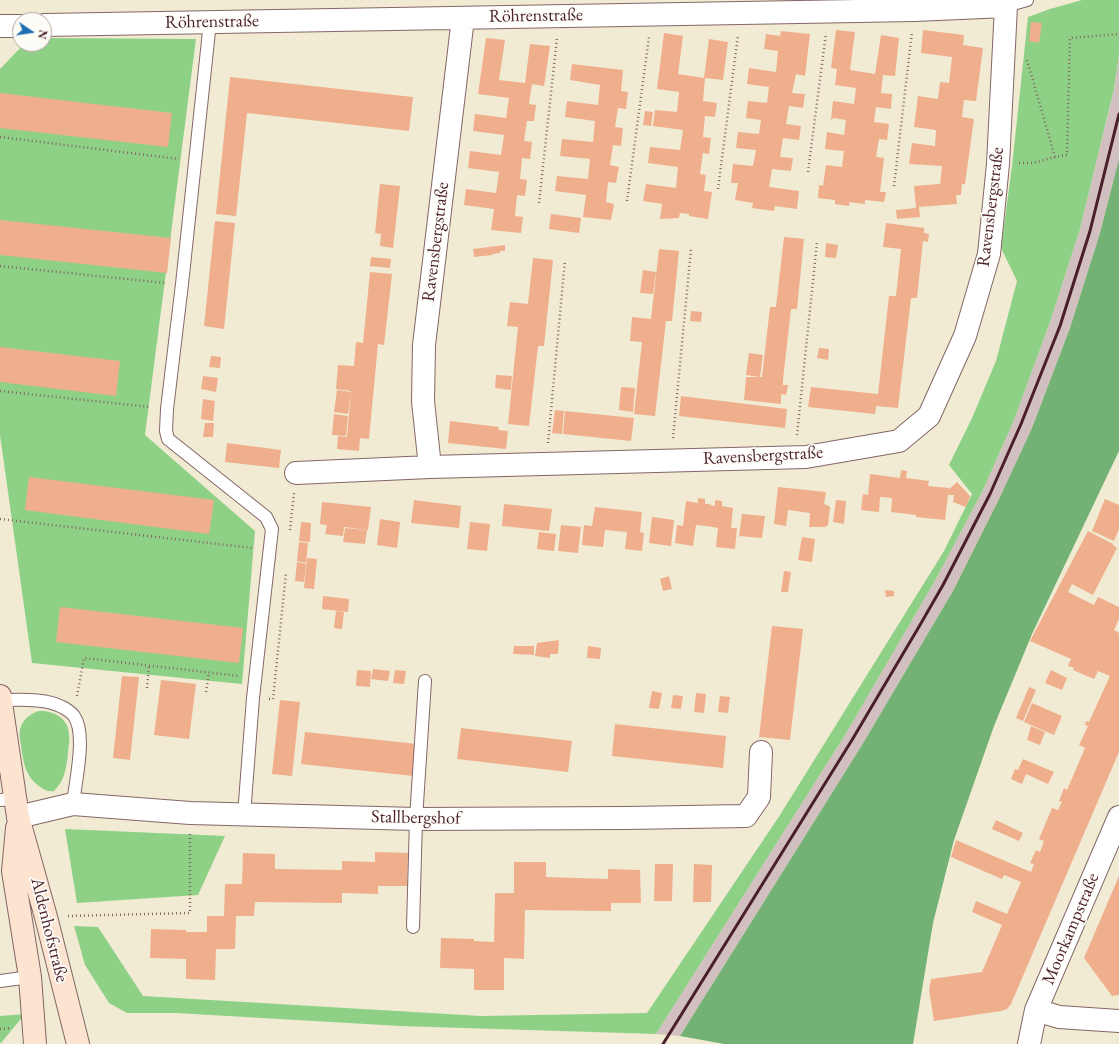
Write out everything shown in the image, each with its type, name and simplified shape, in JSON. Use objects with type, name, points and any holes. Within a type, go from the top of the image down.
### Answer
[{"type":"street","name":"Röhrenstraße","points":[[52,25],[915,10],[1006,6]]},
{"type":"street","name":"Ravensbergstraße","points":[[296,472],[430,467],[794,458],[899,440],[929,416],[965,336],[990,254],[998,164],[1006,6]]},
{"type":"street","name":"Ravensbergstraße","points":[[430,467],[423,401],[424,345],[463,18]]},
{"type":"street","points":[[0,26],[12,26]]},
{"type":"street","name":"Aldenhofstraße","points":[[0,698],[11,805],[13,871],[30,977],[35,1044]]},
{"type":"street","name":"Stallbergshof","points":[[11,805],[73,804],[190,813],[416,819],[746,816],[759,797],[761,752]]},
{"type":"street","name":"Aldenhofstraße","points":[[11,805],[46,917],[78,1044]]},
{"type":"street","name":"Moorkampstraße","points":[[1029,1044],[1036,1010],[1119,816]]},
{"type":"street","points":[[1036,1010],[1059,1017],[1119,1020]]},
{"type":"lane","name":"Röhrenstraße","points":[[1006,6],[1027,0]]},
{"type":"lane","points":[[210,22],[167,409],[166,431],[168,439],[266,517],[272,529],[255,678],[244,815]]},
{"type":"lane","points":[[413,927],[416,819],[425,681]]},
{"type":"lane","points":[[0,698],[42,701],[62,706],[74,716],[80,734],[80,745],[73,804]]},
{"type":"lane","points":[[0,981],[30,977]]},
{"type":"path","points":[[894,186],[915,10]]},
{"type":"path","points":[[808,172],[829,11]]},
{"type":"path","points":[[718,189],[740,13]]},
{"type":"path","points":[[627,201],[652,14]]},
{"type":"path","points":[[539,203],[560,16]]},
{"type":"path","points":[[1034,163],[1067,155],[1070,38],[1119,34]]},
{"type":"path","points":[[1026,60],[1055,157]]},
{"type":"path","points":[[0,137],[195,161]]},
{"type":"path","points":[[794,458],[817,242]]},
{"type":"path","points":[[671,461],[691,249]]},
{"type":"path","points":[[546,464],[565,260]]},
{"type":"path","points":[[0,266],[182,284]]},
{"type":"path","points":[[0,391],[167,409]]},
{"type":"path","points":[[0,519],[269,550]]},
{"type":"path","points":[[74,716],[84,658],[255,678]]},
{"type":"path","points":[[147,688],[149,666]]},
{"type":"path","points":[[273,699],[277,668]]},
{"type":"path","points":[[206,692],[209,672]]},
{"type":"path","points":[[46,917],[190,913],[190,813]]},
{"type":"shaded area","points":[[1119,55],[1119,159],[1100,233],[1070,328],[1032,428],[999,499],[953,591],[862,745],[680,1036],[656,1034],[845,735],[936,579],[983,490],[1014,420],[1050,322],[1080,229],[1114,90]]},
{"type":"green space","points":[[1082,0],[1119,0],[1119,55],[1114,89],[1080,229],[1050,322],[1014,420],[983,490],[936,579],[845,735],[656,1034],[400,1026],[176,1013],[127,1013],[109,1003],[85,965],[74,926],[98,927],[143,996],[481,1016],[647,1013],[780,815],[944,551],[972,494],[949,465],[972,418],[996,361],[1017,281],[1001,248],[1012,166],[1028,17]]},
{"type":"green space","points":[[52,38],[196,39],[145,435],[255,531],[242,684],[32,663],[0,435],[0,69],[16,52],[52,52]]},
{"type":"green space","points":[[1119,159],[1119,451],[1032,634],[994,726],[954,840],[933,923],[913,1044],[724,1044],[680,1036],[862,745],[953,591],[999,499],[1032,428],[1070,328],[1100,233]]},
{"type":"green space","points":[[39,711],[50,712],[60,717],[68,729],[69,743],[66,769],[61,783],[54,791],[44,790],[34,782],[28,773],[23,757],[20,729],[27,717]]},
{"type":"green space","points":[[65,829],[225,836],[198,895],[77,903]]},
{"type":"green space","points":[[25,1014],[1,1043],[0,1043],[0,1016]]},
{"type":"building","points":[[1031,22],[1042,23],[1039,43],[1029,41]]},
{"type":"building","points":[[836,30],[855,32],[850,70],[875,74],[881,35],[899,38],[895,76],[883,75],[881,93],[892,94],[891,109],[876,107],[874,122],[889,124],[887,140],[879,139],[876,157],[884,158],[880,192],[886,192],[884,202],[865,200],[865,204],[849,202],[849,206],[835,204],[835,200],[818,198],[819,185],[823,186],[826,165],[842,167],[844,150],[825,149],[827,132],[844,135],[846,120],[831,119],[833,101],[854,104],[856,88],[835,85],[837,69],[831,68]]},
{"type":"building","points":[[923,30],[964,35],[963,45],[983,48],[976,101],[964,100],[962,117],[974,119],[965,184],[962,184],[961,195],[956,195],[957,204],[919,207],[920,217],[897,219],[896,210],[916,208],[914,186],[940,184],[942,166],[909,164],[912,143],[935,146],[936,130],[914,127],[918,96],[938,99],[940,82],[949,83],[952,57],[921,53]]},
{"type":"building","points":[[781,31],[810,34],[805,76],[796,74],[792,93],[805,94],[803,108],[789,106],[786,124],[801,126],[799,140],[783,138],[780,157],[793,158],[791,171],[772,169],[769,187],[799,191],[797,209],[775,206],[774,211],[752,208],[753,203],[735,200],[738,183],[731,183],[733,164],[753,166],[756,150],[736,148],[738,132],[759,134],[761,120],[746,118],[748,101],[767,103],[769,87],[747,84],[749,68],[776,72],[778,51],[764,49],[766,34],[780,36]]},
{"type":"building","points":[[664,33],[683,36],[678,74],[704,78],[709,39],[728,42],[723,80],[705,78],[703,101],[717,103],[715,117],[705,116],[703,137],[711,138],[709,154],[703,153],[700,174],[706,175],[704,191],[712,192],[708,219],[680,213],[679,218],[660,219],[662,204],[643,201],[646,184],[676,188],[678,167],[648,163],[650,147],[680,150],[683,130],[653,126],[655,110],[677,112],[679,92],[657,89]]},
{"type":"building","points":[[486,38],[505,40],[499,80],[525,83],[530,44],[550,46],[544,86],[532,84],[529,104],[536,105],[534,121],[527,121],[524,141],[532,142],[530,159],[522,158],[520,179],[527,180],[525,196],[517,195],[515,216],[523,217],[521,233],[491,230],[494,209],[464,205],[466,189],[496,193],[499,172],[468,168],[470,151],[501,155],[504,135],[473,131],[475,114],[506,118],[509,98],[478,94]]},
{"type":"building","points":[[572,64],[623,70],[621,91],[628,92],[626,109],[618,108],[615,127],[623,128],[621,146],[613,145],[610,165],[619,167],[616,183],[608,182],[606,202],[614,204],[611,220],[583,217],[586,195],[555,191],[557,176],[588,179],[590,159],[560,156],[562,139],[593,142],[595,121],[565,117],[567,101],[598,105],[600,85],[570,80]]},
{"type":"building","points":[[230,77],[413,97],[409,131],[247,113],[236,216],[216,214]]},
{"type":"building","points":[[0,93],[172,113],[168,147],[0,128]]},
{"type":"building","points":[[645,111],[653,112],[651,126],[643,125]]},
{"type":"building","points":[[380,184],[400,186],[393,248],[380,246],[381,234],[375,233]]},
{"type":"building","points":[[551,214],[581,218],[579,233],[549,229]]},
{"type":"building","points":[[0,220],[171,238],[167,273],[0,255]]},
{"type":"building","points":[[215,221],[235,223],[224,329],[204,326]]},
{"type":"building","points":[[886,223],[924,228],[924,233],[929,234],[928,242],[923,241],[917,298],[911,298],[898,408],[876,406],[875,414],[808,407],[811,387],[878,394],[889,296],[896,296],[901,249],[883,247]]},
{"type":"building","points":[[784,237],[804,239],[797,309],[791,309],[783,380],[783,385],[788,385],[786,395],[781,394],[781,404],[744,400],[746,377],[762,377],[770,307],[776,307]]},
{"type":"building","points":[[826,243],[838,245],[836,258],[825,257]]},
{"type":"building","points":[[505,245],[505,251],[500,251],[500,253],[474,257],[473,249]]},
{"type":"building","points":[[659,249],[679,251],[672,321],[666,321],[655,416],[634,414],[642,342],[630,341],[632,317],[651,319]]},
{"type":"building","points":[[371,257],[391,259],[390,268],[370,266]]},
{"type":"building","points":[[533,258],[553,260],[544,346],[538,346],[529,426],[508,424],[518,327],[507,326],[510,302],[528,304]]},
{"type":"building","points":[[643,270],[656,272],[653,294],[640,293]]},
{"type":"building","points":[[370,272],[392,274],[384,345],[378,344],[369,439],[360,438],[359,451],[337,449],[338,436],[347,437],[351,391],[336,389],[338,365],[354,366],[356,342],[363,343]]},
{"type":"building","points":[[691,311],[702,312],[701,322],[690,321]]},
{"type":"building","points":[[0,347],[120,361],[116,396],[0,382]]},
{"type":"building","points":[[819,348],[829,349],[828,360],[817,358]]},
{"type":"building","points":[[749,353],[763,355],[760,377],[746,375]]},
{"type":"building","points":[[211,356],[221,357],[220,368],[209,367]]},
{"type":"building","points":[[496,375],[512,376],[511,390],[495,388]]},
{"type":"building","points":[[203,376],[218,378],[216,392],[201,389]]},
{"type":"building","points":[[621,387],[635,388],[633,412],[619,410]]},
{"type":"building","points":[[337,390],[351,392],[348,414],[334,412]]},
{"type":"building","points":[[681,396],[787,409],[785,428],[679,416]]},
{"type":"building","points":[[203,399],[215,401],[213,421],[201,419]]},
{"type":"building","points":[[555,410],[564,411],[562,434],[552,433]]},
{"type":"building","points":[[565,411],[634,418],[631,441],[563,434]]},
{"type":"building","points":[[334,414],[348,416],[346,436],[332,435]]},
{"type":"building","points":[[450,421],[499,427],[498,430],[508,431],[506,449],[448,443]]},
{"type":"building","points":[[205,423],[214,423],[213,437],[203,437]]},
{"type":"building","points":[[227,443],[281,450],[279,468],[225,462]]},
{"type":"building","points":[[901,470],[907,471],[906,478],[929,481],[928,486],[949,488],[948,490],[957,482],[970,496],[966,507],[953,502],[954,495],[948,495],[945,520],[916,517],[916,515],[891,512],[892,498],[880,497],[879,512],[861,510],[863,494],[868,495],[870,474],[900,478]]},
{"type":"building","points":[[29,477],[214,500],[209,534],[25,510]]},
{"type":"building","points":[[778,487],[826,492],[824,504],[830,507],[828,525],[825,527],[809,527],[810,513],[788,510],[786,526],[774,524]]},
{"type":"building","points":[[698,498],[705,499],[705,504],[715,506],[715,500],[722,501],[722,506],[733,508],[731,528],[737,528],[735,549],[716,547],[718,528],[707,526],[696,525],[693,546],[675,543],[677,525],[683,526],[686,501],[698,503]]},
{"type":"building","points":[[1105,499],[1119,505],[1119,529],[1114,541],[1092,531]]},
{"type":"building","points":[[414,500],[461,506],[459,528],[411,523]]},
{"type":"building","points":[[836,500],[846,501],[844,524],[833,522]]},
{"type":"building","points":[[322,502],[371,507],[368,530],[344,527],[343,536],[325,534],[327,525],[320,524]]},
{"type":"building","points":[[504,504],[552,509],[549,531],[502,526]]},
{"type":"building","points":[[595,507],[642,512],[640,532],[644,533],[642,551],[625,549],[627,532],[605,530],[603,547],[582,545],[584,525],[592,526]]},
{"type":"building","points":[[742,514],[765,516],[762,538],[739,536]]},
{"type":"building","points":[[652,517],[674,520],[671,546],[649,543]]},
{"type":"building","points":[[380,519],[400,522],[397,548],[377,545]]},
{"type":"building","points":[[301,522],[311,523],[310,542],[299,541]]},
{"type":"building","points":[[470,522],[490,524],[487,551],[467,549]]},
{"type":"building","points":[[561,525],[581,527],[578,553],[558,551]]},
{"type":"building","points":[[345,528],[367,530],[365,544],[343,542]]},
{"type":"building","points":[[1088,531],[1113,544],[1117,548],[1093,595],[1072,584],[1068,592],[1094,605],[1098,597],[1119,607],[1119,619],[1114,630],[1119,633],[1119,752],[1011,1004],[1007,1009],[1001,1011],[934,1021],[929,990],[931,979],[982,972],[1002,925],[972,912],[976,901],[1007,914],[1021,882],[1004,875],[1002,879],[951,857],[956,840],[1031,872],[1034,864],[1030,863],[1036,850],[1040,852],[1044,841],[1039,839],[1052,808],[1058,810],[1062,802],[1059,801],[1064,788],[1067,790],[1085,748],[1079,745],[1088,726],[1085,725],[1086,721],[1089,722],[1110,676],[1098,671],[1094,679],[1073,670],[1074,668],[1068,666],[1071,659],[1030,641]]},
{"type":"building","points":[[539,532],[556,534],[554,551],[537,549]]},
{"type":"building","points":[[802,537],[815,539],[812,562],[798,560]]},
{"type":"building","points":[[299,542],[308,543],[306,563],[297,561]]},
{"type":"building","points":[[307,558],[317,559],[314,589],[304,588]]},
{"type":"building","points":[[297,562],[306,564],[304,582],[295,581]]},
{"type":"building","points":[[784,571],[791,572],[788,592],[781,592]]},
{"type":"building","points":[[669,576],[672,589],[663,591],[660,579]]},
{"type":"building","points":[[885,590],[894,591],[894,596],[886,597]]},
{"type":"building","points":[[323,596],[349,599],[348,612],[322,609]]},
{"type":"building","points":[[60,607],[243,628],[239,663],[56,642]]},
{"type":"building","points":[[336,611],[344,612],[342,629],[334,628]]},
{"type":"building","points":[[772,626],[803,629],[790,740],[759,737]]},
{"type":"building","points":[[559,640],[558,654],[550,654],[550,658],[535,656],[537,643]]},
{"type":"building","points":[[514,646],[534,646],[534,655],[513,654]]},
{"type":"building","points":[[588,646],[601,648],[600,659],[587,658]]},
{"type":"building","points":[[373,669],[390,671],[388,681],[371,679]]},
{"type":"building","points":[[357,670],[371,671],[370,687],[356,686]]},
{"type":"building","points":[[395,670],[406,671],[404,684],[393,683]]},
{"type":"building","points":[[1051,670],[1067,678],[1062,690],[1045,683]]},
{"type":"building","points":[[122,676],[139,677],[130,760],[113,758]]},
{"type":"building","points":[[161,680],[196,684],[189,739],[154,735]]},
{"type":"building","points":[[1029,687],[1036,690],[1023,721],[1016,718]]},
{"type":"building","points":[[652,691],[662,693],[659,709],[649,708]]},
{"type":"building","points":[[696,693],[706,694],[704,713],[694,712]]},
{"type":"building","points":[[673,695],[683,696],[681,709],[671,708]]},
{"type":"building","points":[[720,696],[730,697],[728,713],[718,712]]},
{"type":"building","points":[[280,700],[300,702],[292,776],[272,774]]},
{"type":"building","points":[[1032,703],[1062,716],[1054,735],[1024,722]]},
{"type":"building","points":[[615,724],[726,736],[723,768],[612,756]]},
{"type":"building","points":[[1031,726],[1045,732],[1040,745],[1027,740]]},
{"type":"building","points":[[461,728],[572,741],[568,772],[457,759]]},
{"type":"building","points":[[305,732],[417,744],[413,776],[301,764]]},
{"type":"building","points":[[1023,759],[1054,772],[1048,784],[1026,774],[1022,784],[1011,779],[1015,769],[1018,770]]},
{"type":"building","points":[[996,820],[1023,833],[1019,841],[992,829]]},
{"type":"building","points":[[375,852],[408,853],[407,886],[378,886],[378,894],[342,893],[342,903],[255,902],[254,916],[236,916],[235,949],[216,949],[215,980],[186,979],[186,959],[150,958],[151,929],[207,932],[207,916],[224,916],[225,884],[242,884],[243,853],[275,854],[275,869],[342,870],[342,861],[375,862]]},
{"type":"building","points":[[514,862],[546,862],[546,877],[608,879],[608,869],[640,870],[641,903],[611,903],[611,911],[525,910],[524,959],[504,958],[504,990],[474,990],[474,969],[440,968],[441,938],[474,939],[474,941],[494,942],[495,893],[514,893]]},
{"type":"building","points":[[655,864],[673,864],[672,901],[654,901]]},
{"type":"building","points":[[694,864],[712,865],[711,902],[693,902]]},
{"type":"building","points":[[1119,876],[1119,995],[1112,996],[1084,958]]},
{"type":"railway","points":[[663,1044],[852,740],[943,585],[990,494],[1021,424],[1060,326],[1090,231],[1119,114]]}]
